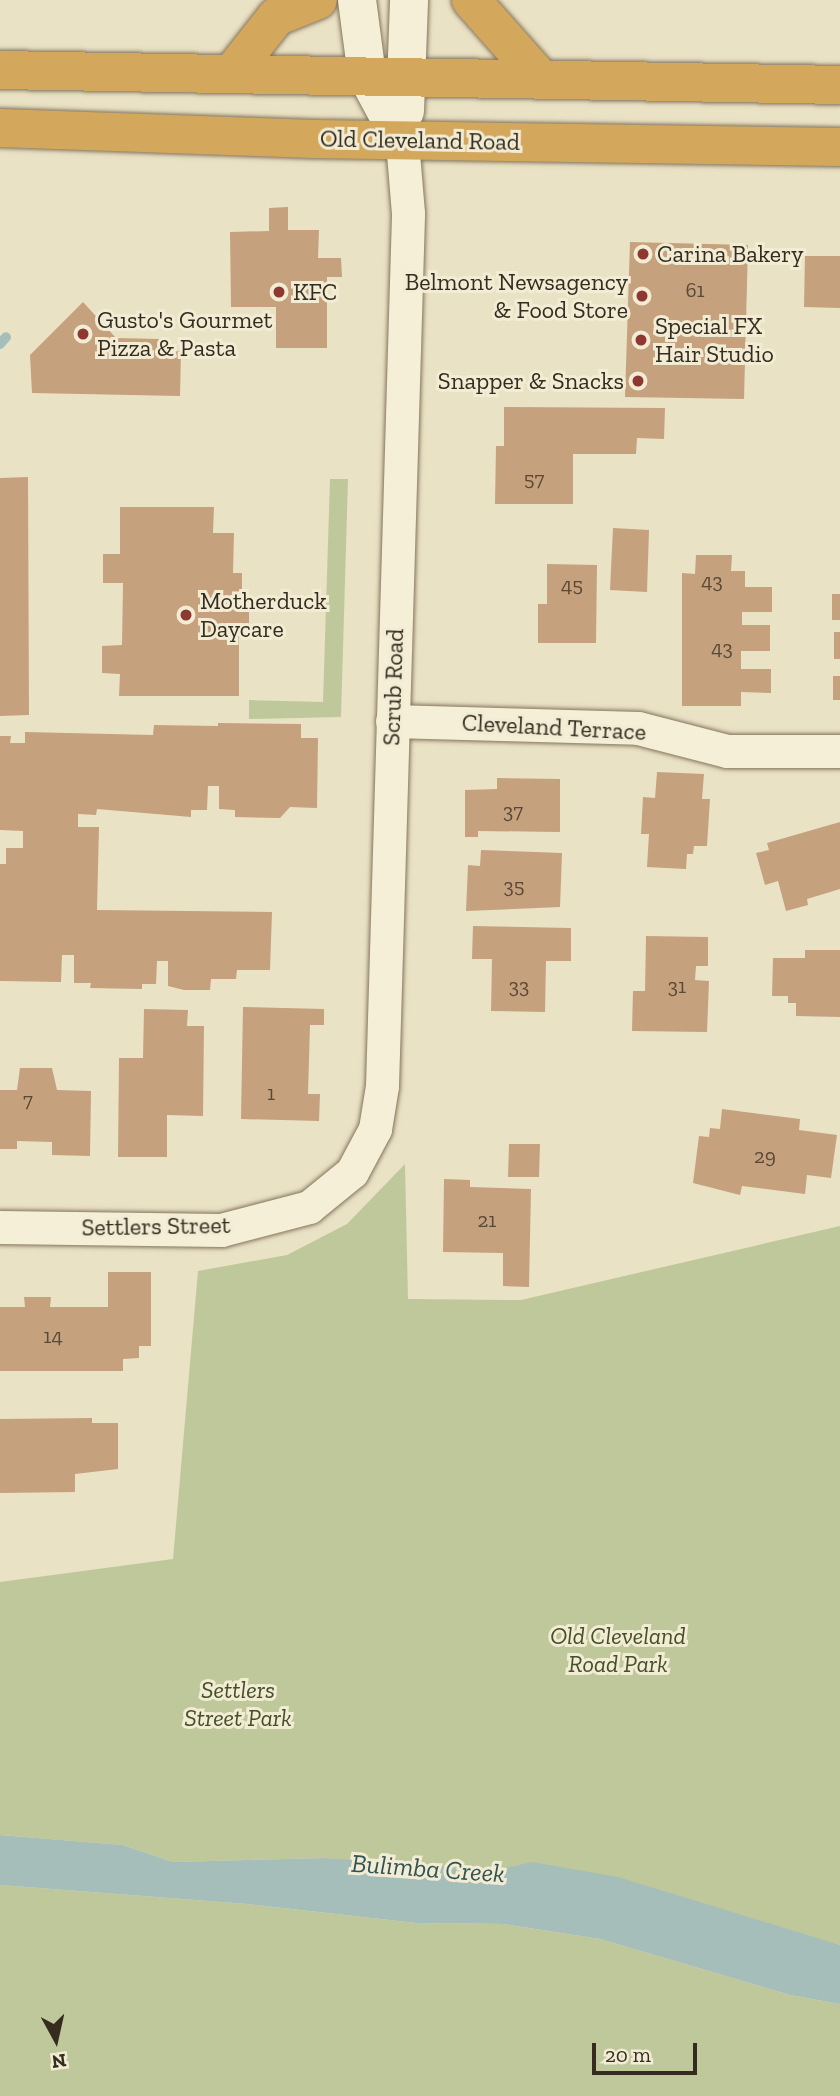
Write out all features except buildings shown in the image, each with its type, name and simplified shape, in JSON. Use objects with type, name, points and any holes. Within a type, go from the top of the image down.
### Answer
[{"type":"highway","points":[[232,74],[276,17],[317,0]]},
{"type":"highway","points":[[471,0],[540,78]]},
{"type":"highway","points":[[0,70],[840,85]]},
{"type":"highway","name":"Old Cleveland Road","points":[[0,128],[402,141],[840,147]]},
{"type":"main road","name":"Scrub Road","points":[[357,0],[367,76],[402,141]]},
{"type":"main road","name":"Scrub Road","points":[[402,141],[409,76],[409,0]]},
{"type":"street","name":"Scrub Road","points":[[309,1207],[352,1172],[375,1129],[382,1086],[408,213],[402,141]]},
{"type":"street","name":"Cleveland Terrace","points":[[392,721],[638,728],[727,751],[840,751]]},
{"type":"street","name":"Settlers Street","points":[[0,1227],[221,1230],[309,1207]]},
{"type":"green space","points":[[330,479],[348,479],[341,717],[249,719],[249,700],[323,702]]},
{"type":"green space","points":[[405,1164],[408,1299],[521,1300],[840,1226],[840,1945],[532,1863],[480,1874],[325,1858],[173,1862],[123,1845],[0,1835],[0,1582],[173,1559],[198,1271],[287,1255],[347,1224]]},
{"type":"green space","points":[[0,1885],[247,1904],[416,1923],[503,1924],[600,1939],[790,1995],[840,2004],[840,2096],[0,2096]]},
{"type":"water","name":"Bulimba Creek","points":[[0,1835],[123,1845],[173,1862],[325,1858],[446,1867],[480,1874],[532,1862],[618,1877],[840,1945],[840,2004],[790,1995],[600,1939],[503,1924],[416,1923],[247,1904],[0,1885]]},
{"type":"waterway","points":[[0,344],[6,337]]},
{"type":"place","name":"Carina Bakery","points":[[643,254]]},
{"type":"place","name":"KFC","points":[[279,292]]},
{"type":"place","name":"Belmont Newsagency & Food Store","points":[[642,296]]},
{"type":"place","name":"Gusto's Gourmet Pizza & Pasta","points":[[83,334]]},
{"type":"place","name":"Special FX Hair Studio","points":[[641,340]]},
{"type":"place","name":"Snapper & Snacks","points":[[638,381]]},
{"type":"place","name":"Motherduck Daycare","points":[[186,615]]},
{"type":"park label","name":"Old Cleveland Road Park","points":[[618,1650]]},
{"type":"park label","name":"Settlers Street Park","points":[[238,1704]]}]
